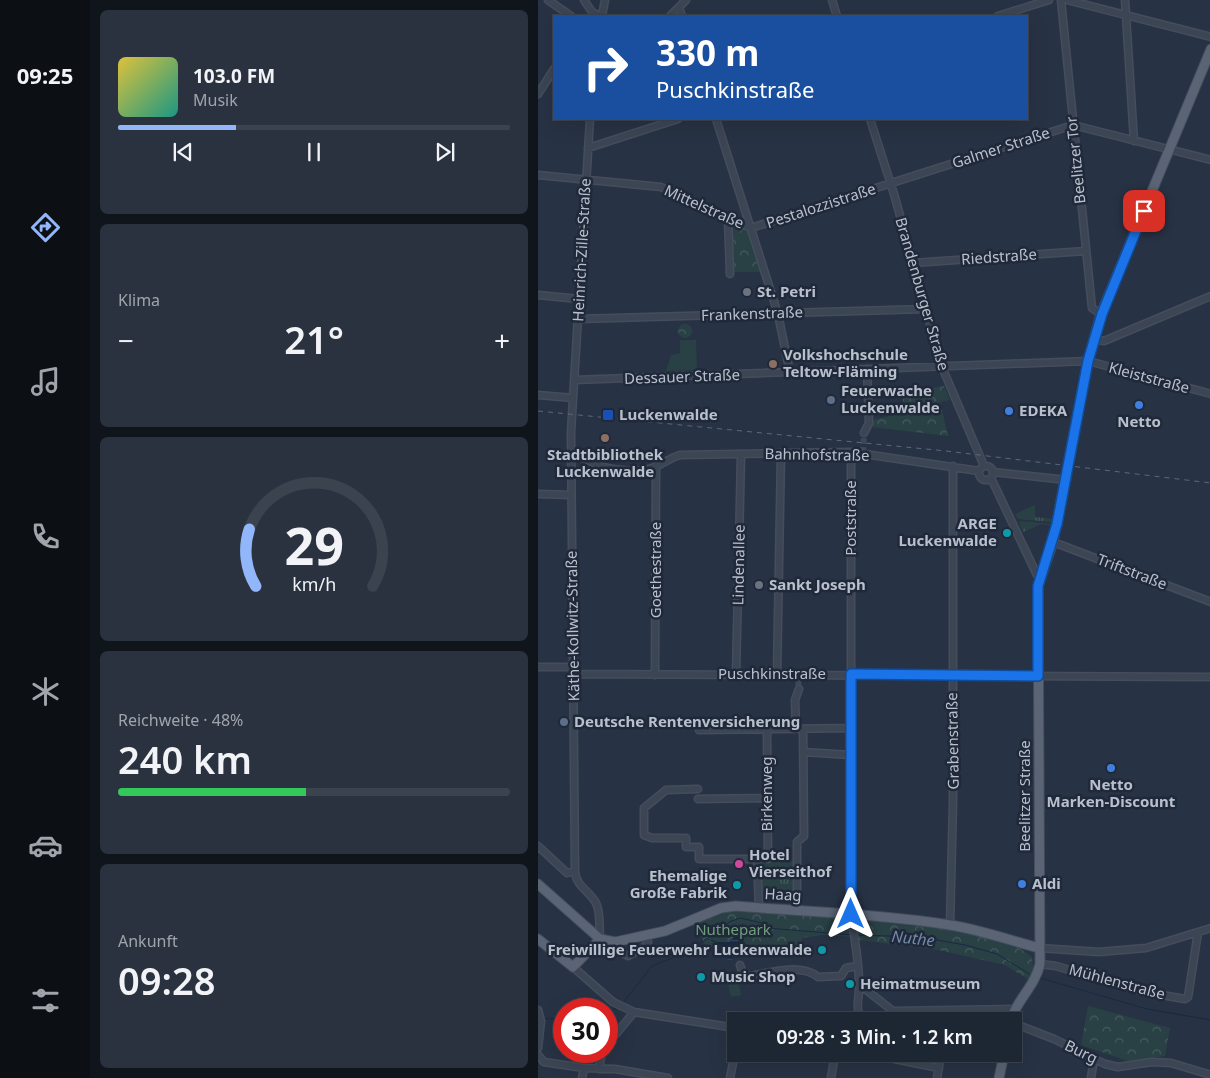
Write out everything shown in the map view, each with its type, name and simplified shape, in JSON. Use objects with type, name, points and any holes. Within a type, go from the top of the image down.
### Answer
[{"type":"main road","name":"Beelitzer Straße","points":[[1014,1012],[1036,977],[1040,964],[1038,586],[1053,542],[1067,480],[1088,361],[1102,314],[1210,50]]},
{"type":"main road","points":[[538,884],[600,939],[573,967],[538,939]]},
{"type":"main road","name":"Haag","points":[[600,939],[615,942],[679,927],[721,908],[759,908],[851,914],[950,925],[998,935],[1039,948]]},
{"type":"main road","points":[[999,1078],[1002,1062]]},
{"type":"street","points":[[548,0],[570,15]]},
{"type":"street","points":[[584,0],[592,12],[599,15]]},
{"type":"street","points":[[601,15],[605,0]]},
{"type":"street","points":[[671,15],[686,0]]},
{"type":"street","points":[[832,0],[837,15]]},
{"type":"street","points":[[1001,15],[1049,0]]},
{"type":"street","name":"Beelitzer Tor","points":[[1061,0],[1092,308],[1102,314]]},
{"type":"street","points":[[1067,0],[1210,37]]},
{"type":"street","points":[[1125,0],[1134,141]]},
{"type":"street","points":[[679,8],[682,15]]},
{"type":"street","points":[[538,94],[553,70]]},
{"type":"street","name":"Heinrich-Zille-Straße","points":[[574,380],[590,120]]},
{"type":"street","points":[[588,148],[675,120]]},
{"type":"street","points":[[716,120],[778,314],[790,373]]},
{"type":"street","name":"Brandenburger Straße","points":[[870,120],[891,183],[942,368],[984,466]]},
{"type":"street","points":[[1073,125],[1210,160]]},
{"type":"street","name":"Galmer Straße","points":[[891,183],[1073,125]]},
{"type":"street","name":"Mittelstraße","points":[[538,175],[661,187],[751,228]]},
{"type":"street","name":"Pestalozzistraße","points":[[751,228],[891,183]]},
{"type":"street","points":[[728,218],[730,274]]},
{"type":"street","name":"Riedstraße","points":[[913,262],[1086,251]]},
{"type":"street","points":[[538,295],[579,299]]},
{"type":"street","points":[[1094,340],[1104,341],[1210,296]]},
{"type":"street","name":"Frankenstraße","points":[[578,319],[926,309]]},
{"type":"street","name":"Dessauer Straße","points":[[574,380],[942,368],[1088,361]]},
{"type":"street","name":"Kleiststraße","points":[[1088,361],[1210,394]]},
{"type":"street","points":[[864,433],[869,422],[867,369]]},
{"type":"street","name":"Käthe-Kollwitz-Straße","points":[[574,380],[571,495],[575,871]]},
{"type":"street","points":[[538,394],[573,398]]},
{"type":"street","name":"Bahnhofstraße","points":[[571,456],[580,455],[598,466],[610,469],[638,470],[656,466],[668,458],[680,455],[851,452],[979,471],[981,478],[992,475]]},
{"type":"street","name":"Poststraße","points":[[851,452],[851,914],[860,986],[857,999],[858,1012]]},
{"type":"street","points":[[777,675],[782,453]]},
{"type":"street","name":"Lindenallee","points":[[736,675],[741,455]]},
{"type":"street","name":"Goethestraße","points":[[655,674],[656,466]]},
{"type":"street","name":"Grabenstraße","points":[[950,925],[953,800],[953,466]]},
{"type":"street","points":[[979,471],[984,466],[991,467],[992,475],[1037,575],[1040,577]]},
{"type":"street","points":[[992,475],[1067,480]]},
{"type":"street","points":[[538,494],[571,495]]},
{"type":"street","name":"Triftstraße","points":[[1053,542],[1210,602]]},
{"type":"street","name":"Puschkinstraße","points":[[538,667],[573,671],[777,675],[798,678],[851,674],[1210,677]]},
{"type":"street","points":[[797,910],[797,842],[804,836],[803,752],[795,700],[799,689]]},
{"type":"street","points":[[699,730],[851,728]]},
{"type":"street","name":"Birkenweg","points":[[767,730],[768,860]]},
{"type":"street","points":[[803,752],[851,755]]},
{"type":"street","points":[[698,789],[666,790],[644,808],[644,834],[652,838],[686,838],[686,847],[699,847],[699,859],[757,859],[759,908]]},
{"type":"street","points":[[698,799],[767,798]]},
{"type":"street","points":[[538,846],[567,873],[575,871],[578,885],[595,902],[598,908],[600,939]]},
{"type":"street","points":[[1039,948],[1108,952],[1146,948],[1210,928]]},
{"type":"street","name":"Mühlenstraße","points":[[1040,964],[1056,966],[1144,992],[1185,999],[1188,997],[1198,932]]},
{"type":"street","points":[[615,942],[619,951],[628,956],[643,948],[648,942],[646,935]]},
{"type":"street","points":[[740,965],[744,977],[795,970],[811,971],[818,977],[841,976],[846,968],[858,966]]},
{"type":"street","points":[[573,967],[621,1006],[634,1012],[727,1027]]},
{"type":"street","points":[[860,986],[893,1011],[1014,1009]]},
{"type":"street","points":[[618,1032],[634,1012]]},
{"type":"street","points":[[538,1048],[540,1015]]},
{"type":"street","name":"Burg","points":[[1022,1026],[1054,1039],[1094,1059],[1118,1067],[1129,1067],[1152,1062],[1172,1063],[1209,1076]]},
{"type":"street","points":[[538,1057],[544,1062],[668,1078]]},
{"type":"street","points":[[1091,1078],[1094,1059]]},
{"type":"street","points":[[730,1078],[733,1062]]},
{"type":"street","points":[[832,1078],[834,1062]]},
{"type":"street","points":[[909,1062],[939,1068]]},
{"type":"street","points":[[936,1078],[940,1062]]},
{"type":"street","points":[[599,1068],[600,1063]]},
{"type":"street","points":[[582,1078],[584,1068]]},
{"type":"green space","points":[[731,223],[749,231],[762,272],[734,272]]},
{"type":"green space","points":[[682,324],[688,324],[692,331],[688,338],[682,338],[678,334],[678,328]]},
{"type":"green space","points":[[680,340],[696,340],[697,370],[666,371],[671,355],[680,353]]},
{"type":"green space","points":[[944,386],[950,400],[940,402],[948,436],[871,427],[872,420],[903,413],[903,392]]},
{"type":"green space","points":[[1035,505],[1035,517],[1053,519],[1052,522],[1018,519],[1015,514]]},
{"type":"green space","points":[[1021,521],[1051,524],[1051,526],[1042,524],[1023,532],[1019,523]]},
{"type":"green space","points":[[760,861],[795,861],[795,875],[760,875]]},
{"type":"green space","points":[[760,877],[795,877],[795,902],[760,898]]},
{"type":"green space","name":"Nuthepark","points":[[740,909],[822,916],[971,933],[1019,948],[1032,957],[1033,969],[1029,980],[1005,965],[938,950],[859,940],[853,937],[822,935],[802,938],[802,946],[765,952],[764,947],[732,950],[733,959],[728,960],[720,946],[707,949],[695,924],[723,911]]},
{"type":"green space","points":[[738,978],[741,995],[731,997],[727,980]]},
{"type":"green space","points":[[1088,1006],[1170,1028],[1165,1056],[1131,1062],[1081,1045]]},
{"type":"water","points":[[746,919],[737,935],[743,942],[744,948],[732,950],[733,959],[728,960],[722,947],[716,942],[730,942]]},
{"type":"waterway","name":"Nuthe","points":[[622,1004],[652,966],[685,953],[729,922],[740,918],[762,923],[767,928],[852,935]]},
{"type":"waterway","name":"Nuthe","points":[[856,935],[920,937],[965,945],[997,954],[1031,975]]},
{"type":"waterway","points":[[708,939],[716,942]]},
{"type":"waterway","name":"Nuthe","points":[[1040,978],[1147,1009],[1211,1020]]},
{"type":"waterway","name":"Nuthe","points":[[544,1019],[553,1019]]},
{"type":"tunnel","points":[[863,453],[864,433]]},
{"type":"tunnel","points":[[798,680],[799,689]]},
{"type":"railway","points":[[538,411],[946,451],[1211,483]]},
{"type":"place","name":"St. Petri","points":[[747,292]]},
{"type":"place","name":"Volkshochschule Teltow-Fläming","points":[[773,364]]},
{"type":"place","name":"Feuerwache Luckenwalde","points":[[831,400]]},
{"type":"place","name":"Netto","points":[[1139,405]]},
{"type":"place","name":"EDEKA","points":[[1009,411]]},
{"type":"place","name":"Luckenwalde","points":[[608,415]]},
{"type":"place","name":"Stadtbibliothek Luckenwalde","points":[[605,438]]},
{"type":"place","name":"ARGE Luckenwalde","points":[[1007,533]]},
{"type":"place","name":"Sankt Joseph","points":[[759,585]]},
{"type":"place","name":"Deutsche Rentenversicherung","points":[[564,722]]},
{"type":"place","name":"Netto Marken-Discount","points":[[1111,768]]},
{"type":"place","name":"Hotel Vierseithof","points":[[739,864]]},
{"type":"place","name":"Aldi","points":[[1022,884]]},
{"type":"place","name":"Ehemalige Große Fabrik","points":[[737,885]]},
{"type":"place","name":"Freiwillige Feuerwehr Luckenwalde","points":[[822,950]]},
{"type":"place","name":"Music Shop","points":[[701,977]]},
{"type":"place","name":"Heimatmuseum","points":[[850,984]]},
{"type":"route","points":[[851,914],[851,674],[1038,676],[1038,586],[1053,542],[1067,480],[1088,361],[1102,314],[1144,211]]}]
